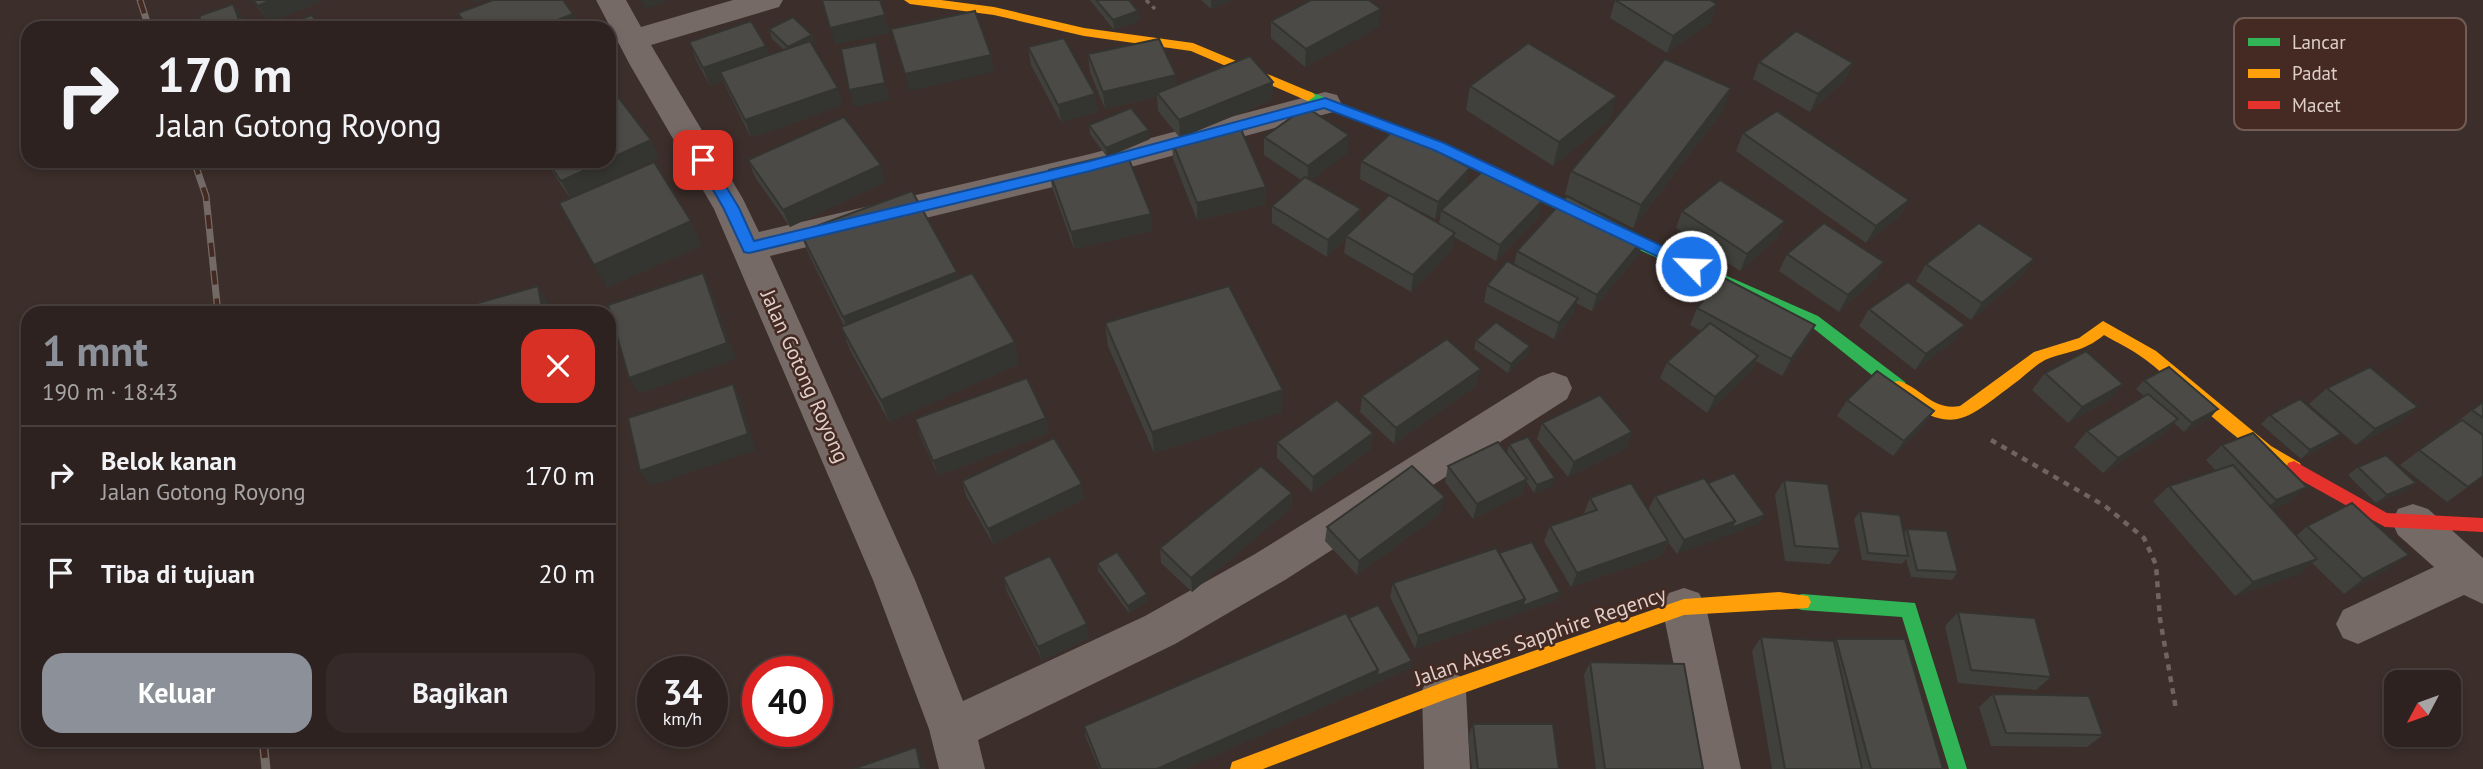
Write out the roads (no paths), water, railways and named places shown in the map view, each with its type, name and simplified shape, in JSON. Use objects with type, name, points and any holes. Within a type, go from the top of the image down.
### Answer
[{"type":"street","name":"Jalan Gotong Royong","points":[[611,0],[731,208],[894,580],[952,729],[962,769]]},
{"type":"street","points":[[633,40],[768,0]]},
{"type":"street","points":[[910,0],[994,10],[1084,32],[1194,47],[1325,103],[1439,146],[1642,245],[1812,320],[1930,411],[1951,416],[1964,412],[2039,356],[2084,343],[2103,327],[2151,355],[2265,451],[2385,520],[2483,524]]},
{"type":"street","points":[[749,248],[1090,166],[1325,103]]},
{"type":"street","points":[[952,729],[1171,623],[1270,567],[1553,388]]},
{"type":"street","points":[[2358,624],[2476,578],[2413,522]]},
{"type":"street","name":"Jalan Akses Sapphire Regency","points":[[1239,769],[1444,691],[1684,607],[1779,600],[1909,609],[1958,769]]},
{"type":"street","points":[[1684,607],[1718,769]]},
{"type":"street","points":[[1444,691],[1447,769]]},
{"type":"railway","points":[[140,0],[147,21]]},
{"type":"railway","points":[[196,168],[206,196],[217,306]]},
{"type":"railway","points":[[264,747],[266,769]]}]
